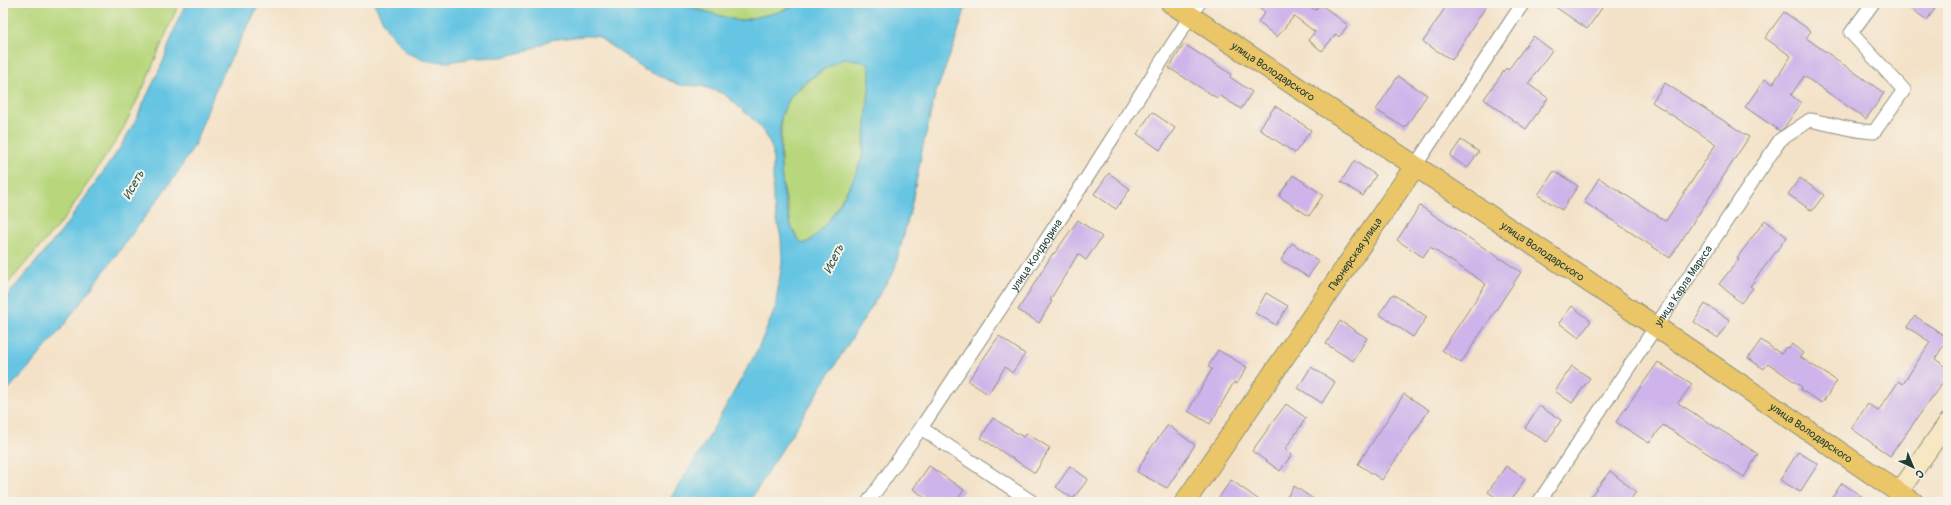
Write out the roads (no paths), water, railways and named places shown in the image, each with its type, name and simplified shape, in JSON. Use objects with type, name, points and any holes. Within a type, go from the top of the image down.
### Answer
[{"type":"main road","name":"улица Володарского","points":[[1171,3],[1195,9],[1415,166],[1655,326],[1901,499]]},
{"type":"main road","name":"Пионерская улица","points":[[1185,502],[1415,166]]},
{"type":"main road","points":[[1901,499],[1948,422]]},
{"type":"street","name":"Пионерская улица","points":[[1415,166],[1523,3]]},
{"type":"street","name":"улица Карла Маркса","points":[[1539,502],[1780,140],[1810,120],[1857,131],[1874,132],[1904,90],[1851,33],[1872,3]]},
{"type":"street","name":"улица Кондюрина","points":[[868,502],[921,428],[1065,210],[1195,9]]},
{"type":"street","points":[[921,428],[1032,502]]},
{"type":"water","name":"Исеть","points":[[186,3],[260,3],[218,83],[194,146],[176,175],[61,329],[31,365],[3,395],[3,301],[61,232],[120,148],[134,123],[163,62],[177,22]]},
{"type":"water","name":"Исеть","points":[[374,3],[680,3],[739,21],[779,12],[800,3],[967,3],[954,45],[935,95],[911,208],[894,271],[749,502],[668,502],[701,450],[757,351],[775,309],[782,263],[781,238],[773,201],[773,151],[766,135],[756,122],[724,94],[702,86],[679,85],[645,70],[597,36],[550,40],[528,51],[501,57],[474,58],[448,62],[429,61],[407,53],[387,29]],"holes":[[[843,59],[860,60],[869,65],[870,74],[862,157],[846,192],[829,220],[811,240],[803,244],[796,235],[790,221],[786,204],[781,166],[781,118],[791,96],[796,90],[815,75]]]}]
